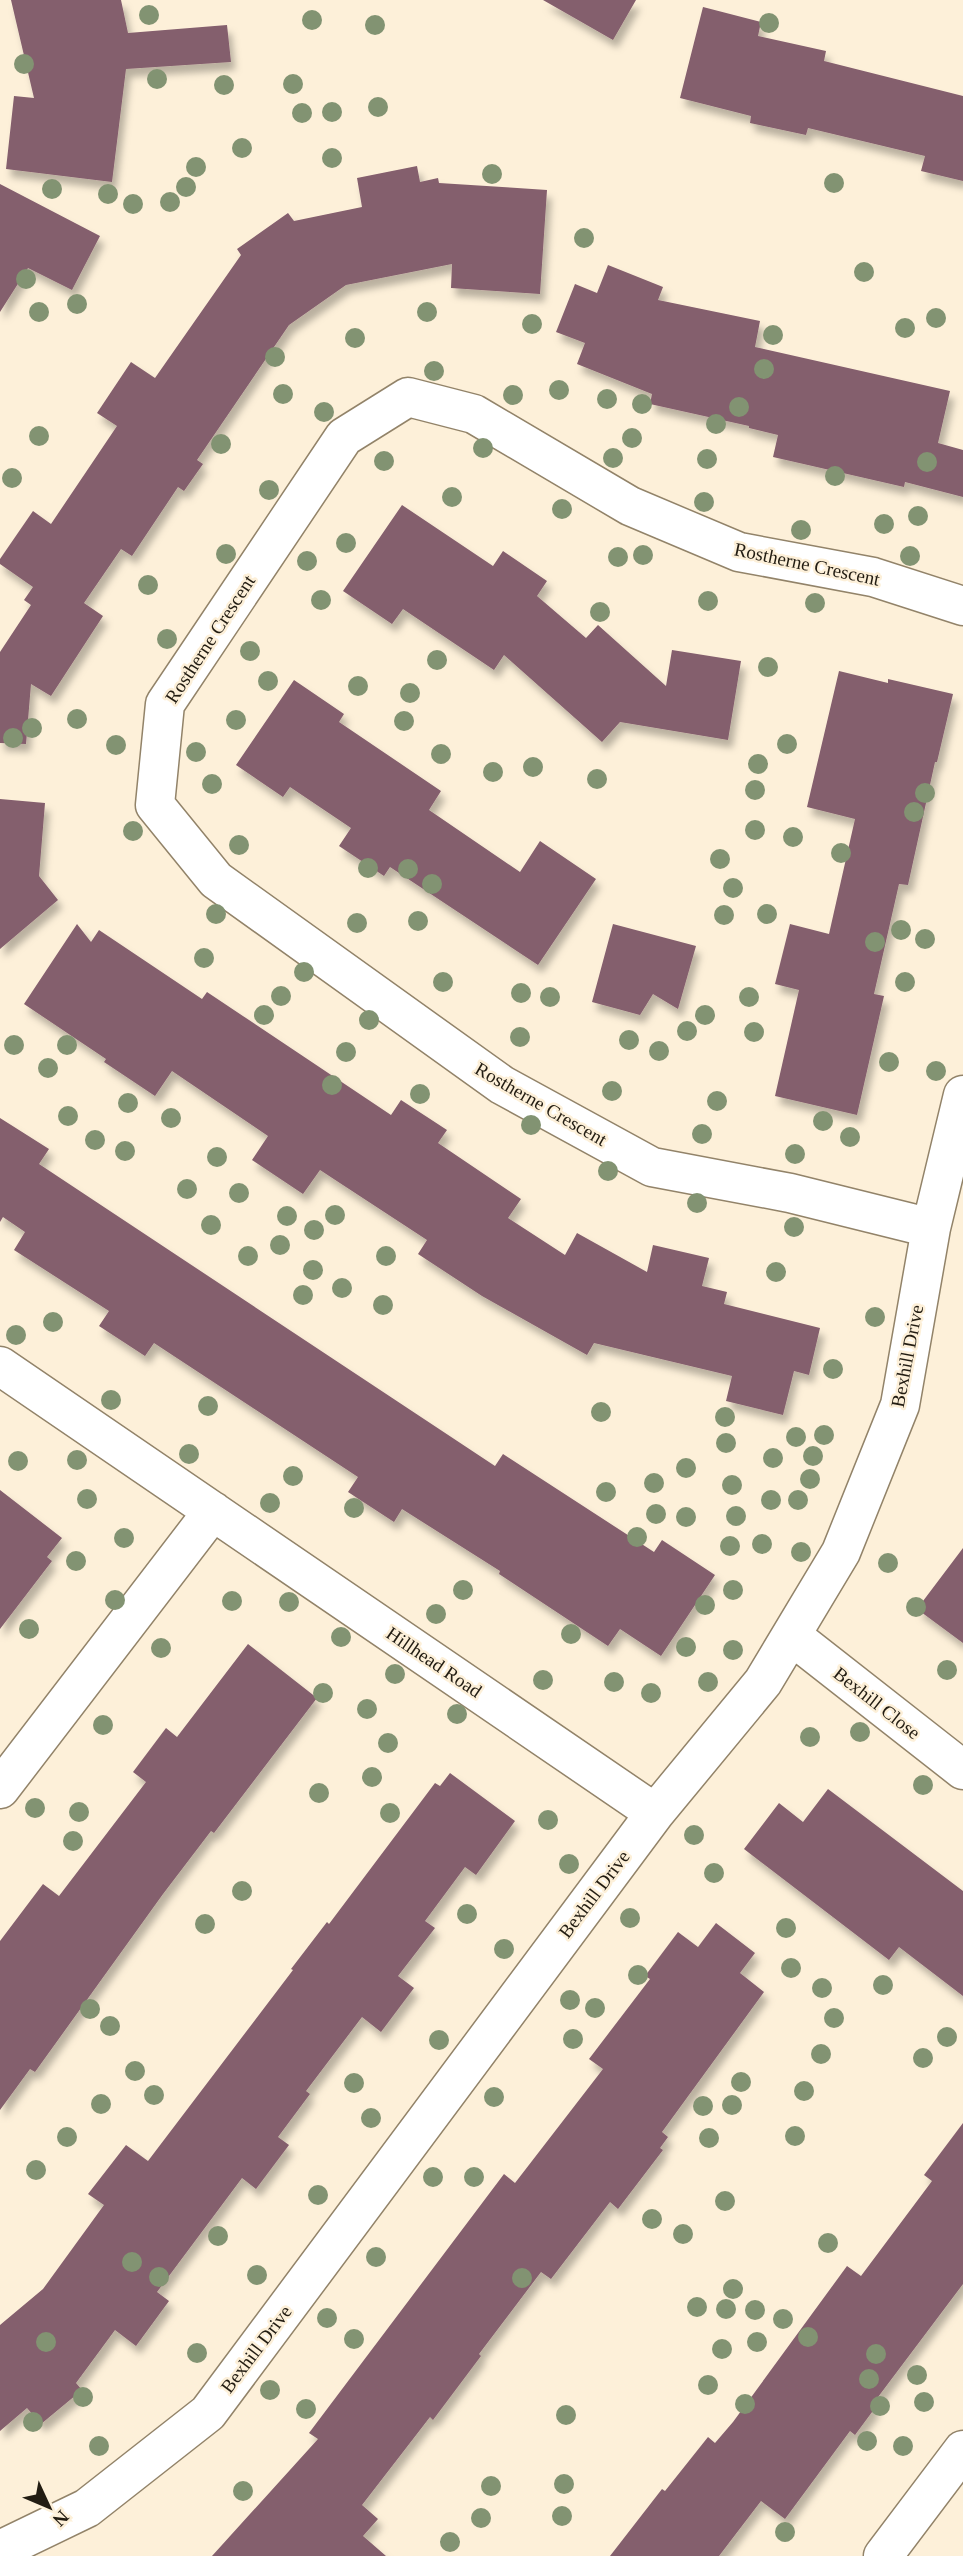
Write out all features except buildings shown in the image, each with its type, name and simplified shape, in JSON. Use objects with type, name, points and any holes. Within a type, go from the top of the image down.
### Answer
[{"type":"street","name":"Rostherne Crescent","points":[[931,1228],[790,1193],[652,1167],[502,1085],[216,880],[155,806],[165,704],[344,437],[408,397],[474,414],[630,506],[739,552],[873,577],[963,606]]},
{"type":"street","name":"Bexhill Drive","points":[[0,2550],[87,2508],[208,2413],[655,1813],[762,1682],[841,1552],[900,1405],[931,1228],[963,1095]]},
{"type":"street","name":"Hillhead Road","points":[[0,1366],[655,1813]]},
{"type":"street","points":[[0,1789],[213,1511]]},
{"type":"street","name":"Bexhill Close","points":[[792,1636],[963,1770]]},
{"type":"street","points":[[883,2556],[963,2450]]}]
